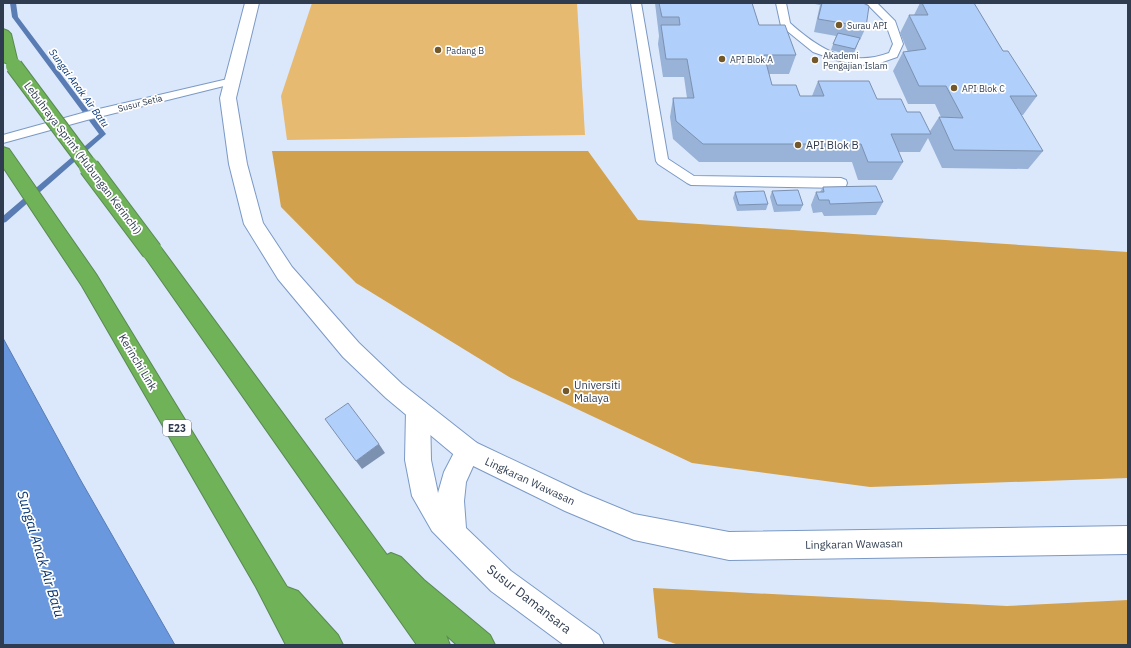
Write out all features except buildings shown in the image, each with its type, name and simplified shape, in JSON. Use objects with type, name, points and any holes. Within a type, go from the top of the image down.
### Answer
[{"type":"highway","points":[[3,34],[9,59]]},
{"type":"highway","name":"Lebuhraya Sprint (Hubungan Kerinchi)","points":[[9,59],[152,251],[342,516]]},
{"type":"highway","name":"Kerinchi Link","points":[[3,152],[89,280],[266,577]]},
{"type":"highway","points":[[342,516],[435,645]]},
{"type":"highway","points":[[342,516],[414,590],[480,645]]},
{"type":"highway","points":[[266,577],[302,645]]},
{"type":"highway","name":"E23","points":[[266,577],[328,645]]},
{"type":"street","name":"Lingkaran Wawasan","points":[[252,3],[228,98],[237,157],[254,224],[285,273],[356,356],[394,391],[468,451],[574,502],[634,526],[729,546],[1128,540]]},
{"type":"street","name":"Susur Damansara","points":[[418,411],[418,460],[425,496],[441,522],[501,581],[589,645]]},
{"type":"street","points":[[454,535],[450,491],[458,464],[468,451]]},
{"type":"lane","points":[[636,3],[662,161],[691,180],[841,183]]},
{"type":"lane","points":[[781,3],[785,24],[803,40],[817,50],[840,58],[859,62],[877,61],[892,55],[898,44],[890,21],[872,3]]},
{"type":"lane","name":"Susur Setia","points":[[3,139],[86,116],[232,81]]},
{"type":"shaded area","name":"Padang B","points":[[312,3],[577,3],[585,135],[287,140],[281,96]]},
{"type":"shaded area","points":[[272,151],[588,151],[638,220],[1128,252],[1128,478],[870,487],[692,463],[511,378],[356,283],[281,207]]},
{"type":"shaded area","points":[[653,588],[1007,606],[1128,600],[1128,645],[679,645],[658,638]]},
{"type":"water","points":[[3,338],[80,479],[175,645],[3,645]]},
{"type":"waterway","name":"Sungai Anak Air Batu","points":[[3,220],[103,134],[15,17],[13,3]]},
{"type":"place","name":"Surau API","points":[[839,25]]},
{"type":"place","name":"Padang B","points":[[438,50]]},
{"type":"place","name":"API Blok A","points":[[722,59]]},
{"type":"place","name":"Akademi Pengajian Islam","points":[[815,60]]},
{"type":"place","name":"API Blok C","points":[[954,88]]},
{"type":"place","name":"API Blok B","points":[[798,145]]},
{"type":"place","name":"Universiti Malaya","points":[[566,391]]}]
